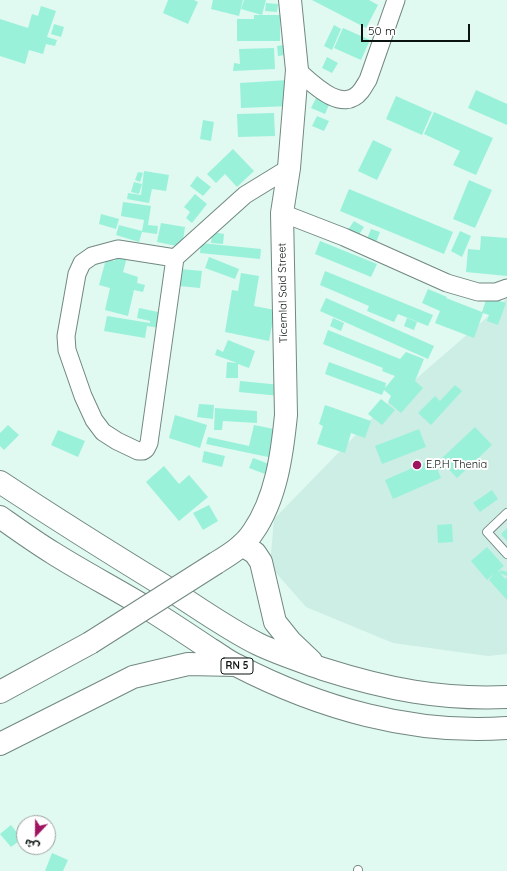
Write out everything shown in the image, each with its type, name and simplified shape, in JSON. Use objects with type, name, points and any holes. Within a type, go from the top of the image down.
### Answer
[{"type":"main road","name":"Ticemlal Said Street","points":[[0,692],[90,643],[228,556],[242,545],[252,533],[270,498],[283,444],[286,415],[282,213],[289,168],[297,70],[290,0]]},
{"type":"main road","name":"RN 5","points":[[0,482],[246,638],[280,653],[354,679],[391,688],[443,696],[482,698],[507,697]]},
{"type":"main road","name":"RN 5","points":[[0,517],[52,553],[148,609],[235,664],[288,689],[345,709],[401,723],[481,730],[507,728]]},
{"type":"main road","points":[[242,545],[255,553],[261,562],[275,622],[297,649],[324,669]]},
{"type":"main road","points":[[246,638],[254,637],[267,632],[272,628],[275,622]]},
{"type":"main road","points":[[0,744],[133,677],[188,664],[235,664]]},
{"type":"street","points":[[297,70],[324,94],[337,99],[351,99],[361,92],[368,80],[396,0]]},
{"type":"street","points":[[175,258],[118,249],[92,256],[82,263],[77,274],[66,336],[67,350],[83,396],[94,420],[103,432],[138,451],[143,451],[149,444],[175,258],[245,195],[289,168]]},
{"type":"street","points":[[282,213],[344,237],[447,283],[478,292],[496,292],[507,288]]},
{"type":"lane","points":[[507,513],[486,532],[507,554]]},
{"type":"shaded area","name":"E.P.H Thenia","points":[[507,297],[507,654],[488,656],[393,643],[306,607],[270,566],[274,519],[380,410],[499,307]]},
{"type":"building","points":[[168,0],[194,0],[198,2],[188,24],[163,13]]},
{"type":"building","points":[[213,0],[243,0],[239,16],[211,9]]},
{"type":"building","points":[[244,0],[266,0],[262,15],[241,9]]},
{"type":"building","points":[[312,0],[369,0],[378,5],[366,28]]},
{"type":"building","points":[[266,3],[278,4],[277,12],[265,11]]},
{"type":"building","points":[[41,6],[56,11],[47,37],[57,40],[55,46],[46,44],[43,54],[29,50],[25,64],[0,56],[0,19],[28,28],[32,14],[38,16]]},
{"type":"building","points":[[254,15],[280,15],[280,41],[237,41],[237,19],[254,19]]},
{"type":"building","points":[[54,24],[64,27],[61,37],[51,34]]},
{"type":"building","points":[[334,25],[341,29],[332,50],[324,46]]},
{"type":"building","points":[[343,28],[370,40],[361,60],[334,48]]},
{"type":"building","points":[[284,45],[285,55],[278,56],[277,46]]},
{"type":"building","points":[[274,48],[275,69],[233,71],[234,63],[240,64],[239,49]]},
{"type":"building","points":[[327,57],[338,63],[332,73],[322,68]]},
{"type":"building","points":[[288,80],[290,106],[241,108],[240,83]]},
{"type":"building","points":[[476,90],[507,104],[507,125],[468,108]]},
{"type":"building","points":[[318,94],[331,100],[325,114],[311,108]]},
{"type":"building","points":[[396,96],[432,112],[422,135],[386,119]]},
{"type":"building","points":[[434,112],[493,138],[476,175],[453,165],[460,151],[424,134]]},
{"type":"building","points":[[274,113],[275,136],[238,137],[237,114]]},
{"type":"building","points":[[317,116],[329,121],[324,131],[312,126]]},
{"type":"building","points":[[203,120],[214,122],[211,141],[200,139]]},
{"type":"building","points":[[373,140],[392,149],[377,180],[358,171]]},
{"type":"building","points":[[233,149],[254,171],[237,187],[225,174],[216,183],[207,174]]},
{"type":"building","points":[[144,171],[169,175],[166,191],[152,189],[149,203],[127,199],[128,193],[141,195]]},
{"type":"building","points":[[138,172],[143,173],[140,182],[135,180]]},
{"type":"building","points":[[197,176],[211,187],[203,196],[190,186]]},
{"type":"building","points":[[469,180],[492,190],[475,228],[453,219]]},
{"type":"building","points":[[134,182],[142,184],[139,194],[131,192]]},
{"type":"building","points":[[349,189],[453,232],[444,254],[340,211]]},
{"type":"building","points":[[195,194],[207,204],[192,223],[186,218],[190,212],[184,207]]},
{"type":"building","points":[[123,202],[151,206],[148,225],[158,226],[157,234],[142,232],[139,242],[116,235],[119,225],[142,231],[144,220],[121,216]]},
{"type":"building","points":[[101,214],[119,219],[116,229],[99,224]]},
{"type":"building","points":[[354,221],[364,227],[356,239],[346,233]]},
{"type":"building","points":[[161,223],[185,227],[182,247],[157,242]]},
{"type":"building","points":[[371,229],[380,232],[374,248],[365,244]]},
{"type":"building","points":[[460,231],[471,236],[462,257],[451,251]]},
{"type":"building","points":[[212,232],[224,234],[223,244],[211,243]]},
{"type":"building","points":[[481,236],[507,238],[507,276],[466,272],[468,249],[480,250]]},
{"type":"building","points":[[320,241],[377,264],[371,277],[315,254]]},
{"type":"building","points":[[201,243],[261,249],[260,259],[200,253]]},
{"type":"building","points":[[117,251],[128,254],[123,272],[138,277],[137,283],[145,285],[143,292],[134,290],[128,316],[105,310],[110,288],[99,285],[106,259],[115,261]]},
{"type":"building","points":[[209,257],[239,269],[235,279],[205,268]]},
{"type":"building","points":[[181,269],[202,271],[200,288],[179,286]]},
{"type":"building","points":[[325,271],[433,315],[428,326],[398,314],[394,322],[367,311],[369,306],[320,285]]},
{"type":"building","points":[[241,273],[259,276],[254,306],[275,310],[269,341],[225,332],[232,290],[238,291]]},
{"type":"building","points":[[428,289],[447,297],[446,298],[482,312],[487,297],[506,303],[498,325],[487,321],[489,315],[483,313],[474,338],[435,323],[440,311],[422,303]]},
{"type":"building","points":[[326,298],[434,346],[428,359],[320,311]]},
{"type":"building","points":[[139,308],[163,313],[160,328],[147,326],[145,338],[104,331],[107,316],[150,323],[150,321],[137,318]]},
{"type":"building","points":[[333,318],[344,323],[341,331],[330,326]]},
{"type":"building","points":[[407,318],[417,322],[414,330],[404,326]]},
{"type":"building","points":[[328,330],[400,359],[406,352],[424,359],[415,381],[423,388],[401,413],[388,402],[391,396],[384,390],[382,395],[325,374],[329,362],[386,383],[385,388],[395,376],[382,371],[383,368],[323,344]]},
{"type":"building","points":[[228,340],[255,351],[249,368],[238,364],[238,378],[226,378],[227,362],[237,363],[215,355],[217,349],[223,352]]},
{"type":"building","points":[[240,381],[281,385],[280,396],[239,392]]},
{"type":"building","points":[[455,385],[462,391],[431,425],[418,413],[435,396],[440,401]]},
{"type":"building","points":[[381,399],[395,410],[382,425],[368,414]]},
{"type":"building","points":[[199,404],[214,405],[213,419],[197,417]]},
{"type":"building","points":[[325,405],[371,421],[365,438],[351,433],[345,453],[317,444],[323,426],[319,424]]},
{"type":"building","points":[[215,408],[257,411],[257,423],[223,421],[222,430],[214,430]]},
{"type":"building","points":[[175,415],[207,425],[200,448],[169,438]]},
{"type":"building","points":[[8,425],[19,435],[4,450],[0,446],[0,433]]},
{"type":"building","points":[[254,425],[279,430],[273,458],[206,444],[208,437],[249,446]]},
{"type":"building","points":[[475,427],[492,445],[457,478],[440,460]]},
{"type":"building","points":[[419,429],[426,447],[382,464],[375,446]]},
{"type":"building","points":[[58,430],[85,441],[78,457],[51,445]]},
{"type":"building","points":[[204,451],[225,456],[222,467],[202,462]]},
{"type":"building","points":[[253,458],[269,464],[265,474],[249,468]]},
{"type":"building","points":[[433,459],[441,478],[393,499],[385,480]]},
{"type":"building","points":[[164,466],[179,484],[189,475],[208,497],[179,521],[146,482]]},
{"type":"building","points":[[492,490],[498,499],[480,512],[473,503]]},
{"type":"building","points":[[209,505],[218,521],[203,530],[193,513]]},
{"type":"building","points":[[452,524],[453,542],[438,543],[437,525]]},
{"type":"building","points":[[507,528],[507,541],[501,534]]},
{"type":"building","points":[[487,547],[504,566],[498,571],[505,579],[507,577],[507,600],[489,580],[494,574],[487,580],[471,561]]},
{"type":"building","points":[[500,570],[507,572],[507,576],[499,573]]},
{"type":"building","points":[[11,825],[16,831],[16,843],[11,847],[0,834]]},
{"type":"building","points":[[51,855],[56,855],[68,860],[63,871],[45,871]]},
{"type":"place","name":"E.P.H Thenia","points":[[417,465]]}]
